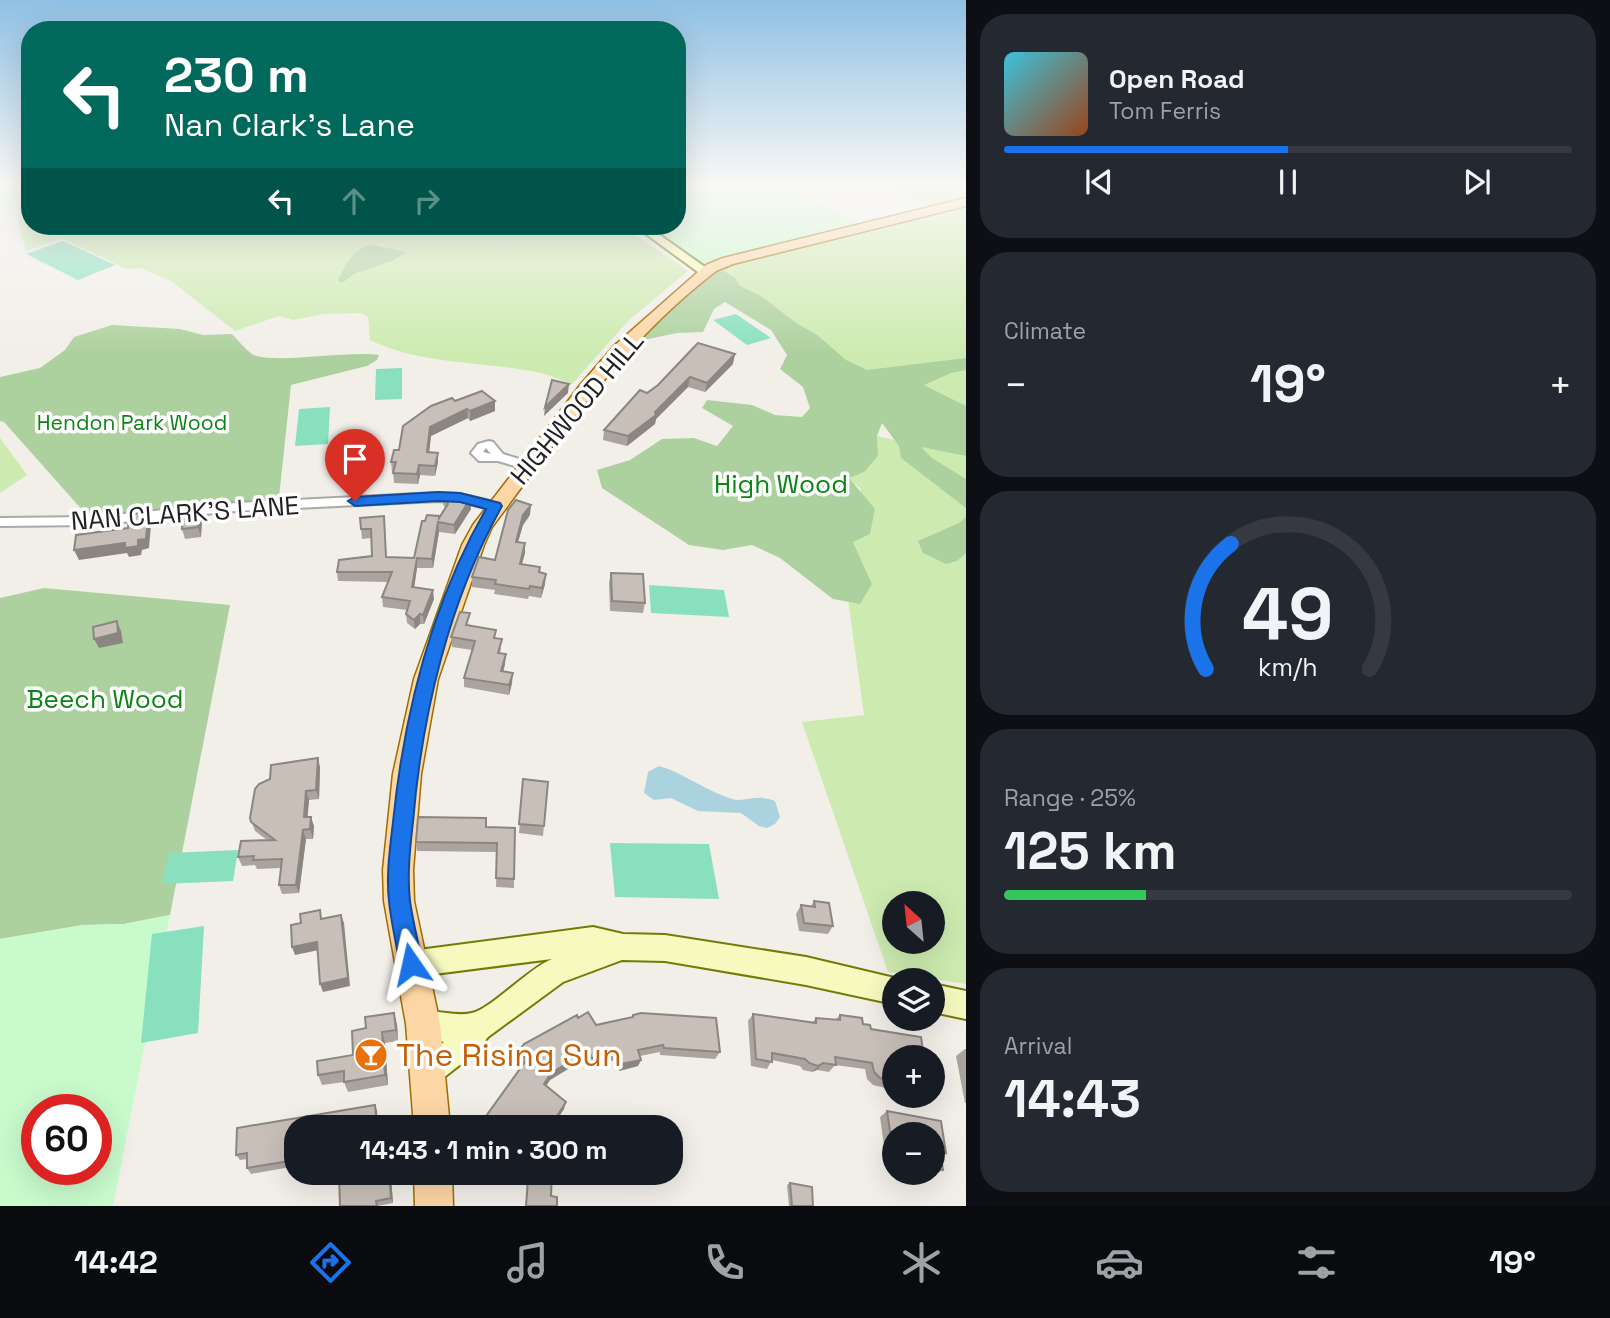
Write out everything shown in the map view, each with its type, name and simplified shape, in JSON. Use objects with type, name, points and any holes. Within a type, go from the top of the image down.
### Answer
[{"type":"main road","points":[[662,241],[706,272]]},
{"type":"main road","name":"HIGHWOOD HILL","points":[[431,1115],[423,1024],[399,901],[398,870],[407,774],[426,679],[472,545],[495,506],[620,349],[706,272],[728,261],[808,241]]},
{"type":"main road","points":[[411,964],[593,940],[623,947],[665,948],[806,971],[882,987]]},
{"type":"main road","points":[[428,1072],[465,1043],[478,1027],[555,971],[623,947]]},
{"type":"main road","points":[[945,1001],[966,1005]]},
{"type":"main road","points":[[423,1024],[447,1028],[478,1027]]},
{"type":"main road","points":[[433,1185],[434,1206]]},
{"type":"street","points":[[499,457],[528,466]]},
{"type":"street","name":"NAN CLARK'S LANE","points":[[0,522],[92,521],[236,508],[438,497],[460,498],[495,506]]},
{"type":"green space","points":[[23,241],[53,241],[26,251]]},
{"type":"green space","points":[[64,241],[115,265],[78,280],[26,254]]},
{"type":"green space","points":[[69,241],[644,241],[688,271],[629,320],[572,384],[536,372],[431,358],[390,348],[370,340],[368,317],[361,313],[324,314],[293,320],[279,316],[235,331],[171,281],[140,268],[126,269]]},
{"type":"green space","points":[[662,241],[814,241],[706,272]]},
{"type":"green space","points":[[818,241],[966,241],[966,438],[706,272]]},
{"type":"green space","points":[[373,245],[406,252],[394,260],[354,274],[342,283],[338,281],[347,263],[356,253]]},
{"type":"green space","name":"High Wood","points":[[724,271],[735,278],[740,286],[761,296],[796,323],[816,334],[846,360],[867,370],[966,358],[966,370],[951,373],[924,385],[966,406],[966,456],[921,447],[932,458],[966,479],[966,508],[901,458],[899,446],[882,423],[877,436],[878,456],[864,472],[849,478],[875,509],[870,534],[853,542],[872,584],[860,604],[833,599],[780,558],[752,545],[723,550],[689,545],[602,488],[597,470],[630,460],[662,439],[694,438],[717,446],[733,426],[702,408],[707,400],[752,405],[775,415],[802,417],[810,408],[803,387],[780,369],[787,355],[771,330],[725,302],[714,309],[703,332],[677,333],[639,341],[650,321],[706,275]]},
{"type":"green space","points":[[736,314],[771,338],[747,345],[713,320]]},
{"type":"green space","name":"Hendon Park Wood","points":[[112,325],[180,329],[203,335],[232,334],[249,352],[261,357],[379,355],[377,360],[367,366],[291,385],[278,507],[92,521],[4,422],[0,421],[0,377],[40,368],[65,350],[74,337]]},
{"type":"green space","points":[[402,368],[402,399],[375,400],[376,369]]},
{"type":"green space","points":[[330,407],[328,444],[295,446],[299,409]]},
{"type":"green space","points":[[877,436],[966,456],[966,984],[945,981],[945,968],[887,968],[802,722],[864,715],[848,600],[872,584],[853,542],[861,489],[848,478],[878,456]]},
{"type":"green space","points":[[0,438],[27,475],[0,493]]},
{"type":"green space","points":[[966,517],[966,553],[957,561],[946,564],[923,553],[918,541],[959,523]]},
{"type":"green space","points":[[649,585],[724,590],[729,617],[651,613]]},
{"type":"green space","name":"Beech Wood","points":[[44,588],[230,605],[170,915],[124,924],[83,925],[0,939],[0,598]]},
{"type":"green space","points":[[610,843],[709,844],[719,899],[615,897]]},
{"type":"green space","points":[[238,850],[233,881],[162,884],[169,853]]},
{"type":"green space","points":[[170,915],[113,1206],[0,1206],[0,939],[83,925],[124,924]]},
{"type":"green space","points":[[204,926],[198,1033],[141,1043],[152,934]]},
{"type":"water","points":[[659,766],[732,799],[762,798],[775,801],[780,817],[775,824],[767,828],[759,826],[741,813],[698,811],[671,798],[654,800],[644,793],[648,772]]},
{"type":"building","points":[[698,343],[735,354],[707,383],[690,377],[655,412],[656,415],[628,436],[604,430],[640,390],[647,393],[658,385]]},
{"type":"building","points":[[552,380],[569,384],[545,407]]},
{"type":"building","points":[[482,391],[495,401],[470,411],[467,409],[430,427],[427,452],[438,453],[435,466],[419,465],[417,474],[393,473],[396,462],[391,462],[394,450],[399,450],[403,426],[431,406]]},
{"type":"building","points":[[443,494],[470,499],[454,525],[438,522],[432,559],[417,558],[412,587],[433,590],[423,615],[420,614],[414,620],[406,614],[410,601],[382,597],[392,572],[337,572],[339,560],[372,556],[371,529],[361,529],[360,518],[384,516],[386,557],[414,558],[422,521],[425,521],[427,515],[439,518],[448,504]]},
{"type":"building","points":[[516,500],[531,505],[523,515],[516,542],[525,543],[520,564],[540,567],[539,572],[546,574],[542,588],[495,584],[496,580],[472,577],[479,557],[495,560],[508,510]]},
{"type":"building","points":[[199,508],[198,527],[182,529],[183,510]]},
{"type":"building","points":[[144,513],[144,516],[148,516],[146,539],[138,540],[138,546],[125,548],[125,543],[74,550],[76,535],[128,528],[129,514]]},
{"type":"building","points":[[611,573],[643,574],[645,603],[612,601]]},
{"type":"building","points":[[460,612],[470,613],[466,625],[496,630],[494,638],[502,639],[498,653],[506,654],[501,671],[513,673],[509,685],[464,678],[475,641],[451,637]]},
{"type":"building","points":[[117,621],[118,633],[94,639],[93,627]]},
{"type":"building","points":[[318,758],[316,790],[306,791],[304,817],[311,817],[310,829],[303,830],[296,885],[279,885],[282,859],[253,860],[254,856],[238,857],[241,841],[275,840],[251,822],[255,789],[270,779],[271,765]]},
{"type":"building","points":[[523,779],[548,782],[544,826],[519,824]]},
{"type":"building","points":[[418,817],[486,818],[486,827],[515,828],[514,879],[496,878],[497,843],[416,842]]},
{"type":"building","points":[[814,901],[829,903],[833,926],[804,923],[801,905],[815,907]]},
{"type":"building","points":[[320,910],[321,919],[341,915],[348,978],[320,984],[317,942],[292,947],[291,925],[301,923],[300,914]]},
{"type":"building","points":[[588,1012],[596,1025],[641,1013],[716,1018],[720,1052],[664,1048],[663,1045],[638,1050],[641,1060],[621,1064],[618,1054],[614,1055],[611,1050],[594,1061],[588,1051],[551,1073],[544,1084],[566,1102],[558,1115],[487,1115],[527,1059],[518,1052],[524,1044],[577,1015],[578,1018]]},
{"type":"building","points":[[394,1013],[396,1030],[382,1032],[385,1075],[344,1082],[344,1071],[318,1075],[317,1061],[353,1055],[352,1031],[366,1028],[365,1017]]},
{"type":"building","points":[[753,1014],[816,1023],[816,1018],[840,1020],[840,1015],[862,1018],[863,1024],[870,1025],[871,1029],[921,1037],[922,1045],[882,1045],[882,1079],[874,1072],[872,1063],[835,1057],[836,1065],[823,1063],[818,1066],[805,1059],[772,1053],[772,1062],[756,1059]]},
{"type":"building","points":[[375,1105],[376,1115],[315,1115]]},
{"type":"building","points":[[887,1111],[941,1122],[889,1122]]},
{"type":"building","points":[[284,1120],[284,1162],[247,1168],[247,1153],[236,1155],[237,1128]]},
{"type":"building","points":[[790,1183],[812,1187],[813,1206],[792,1206]]},
{"type":"building","points":[[339,1185],[390,1185],[391,1198],[376,1201],[377,1206],[340,1206]]},
{"type":"building","points":[[528,1185],[551,1185],[551,1196],[557,1197],[557,1206],[526,1206]]},
{"type":"place","name":"The Rising Sun","points":[[371,1055]]},
{"type":"route","points":[[355,501],[438,497],[460,498],[495,506],[472,545],[436,647],[426,679],[407,774],[398,870],[399,901],[411,964]]}]
